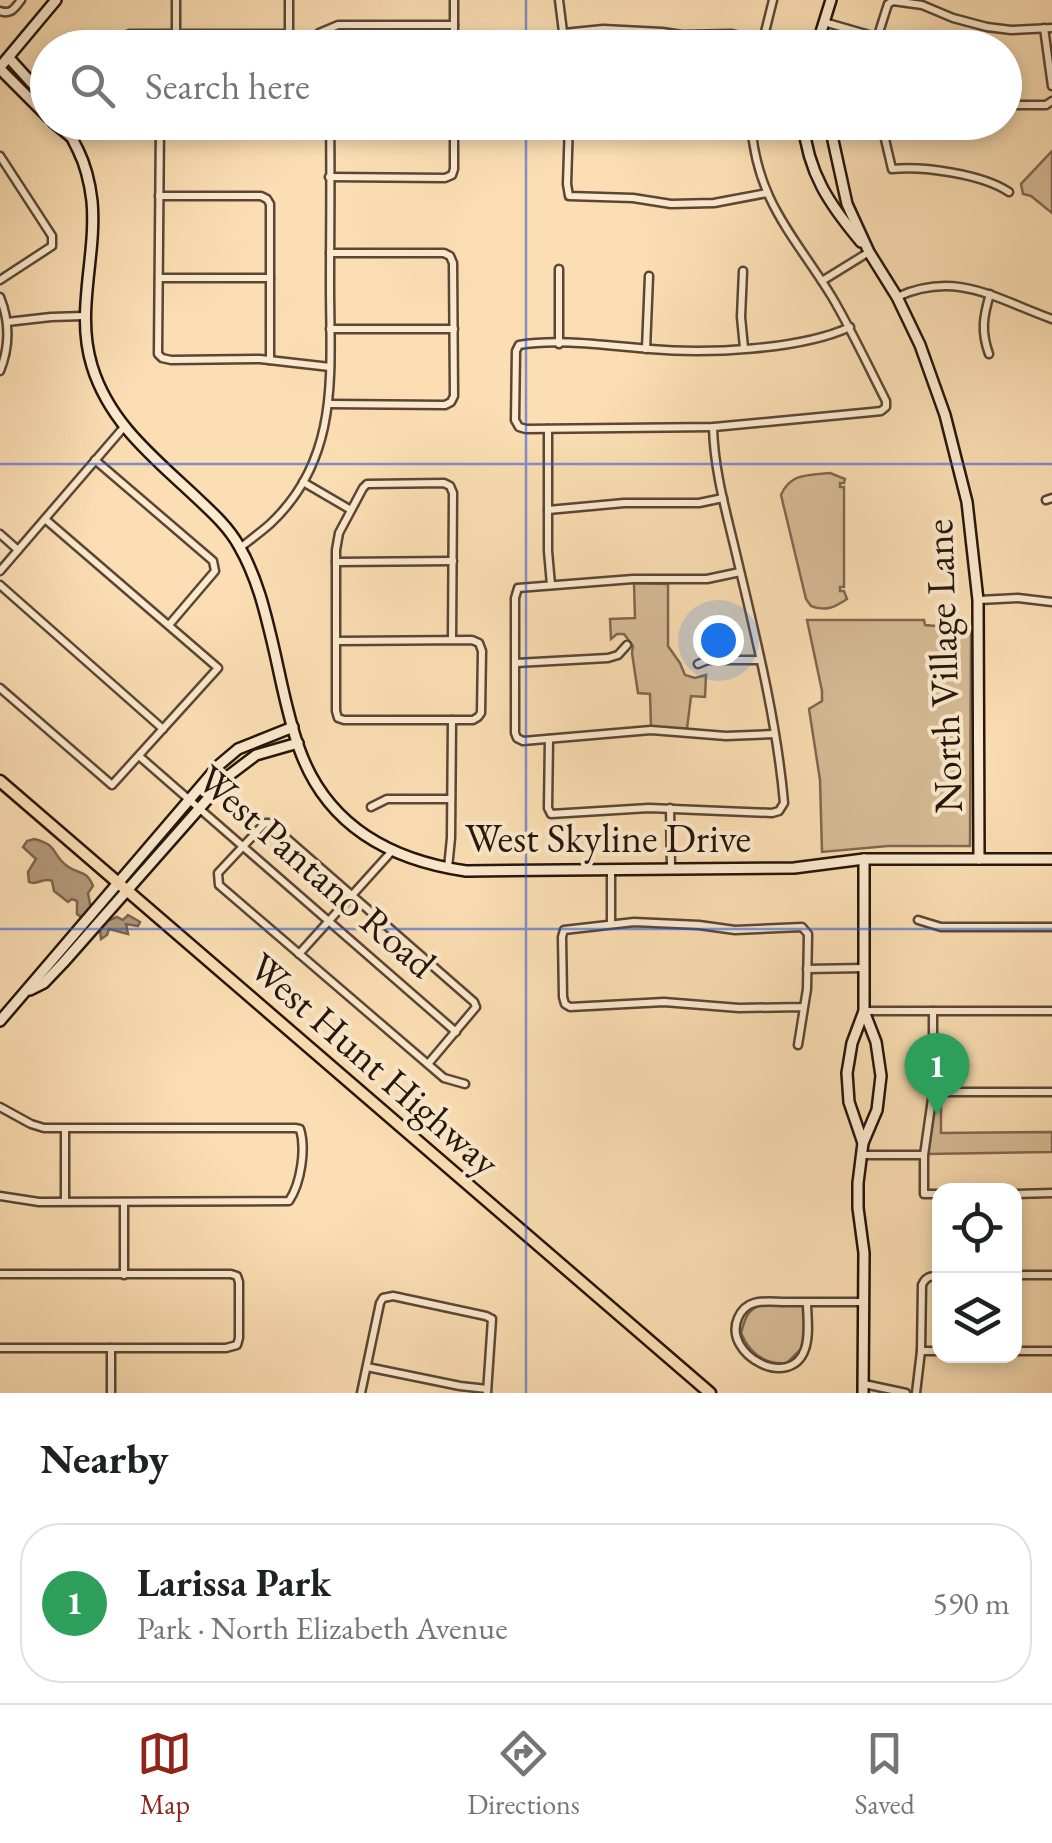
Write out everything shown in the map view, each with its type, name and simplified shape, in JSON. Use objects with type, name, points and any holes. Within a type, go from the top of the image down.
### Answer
[{"type":"main road","name":"West Hunt Highway","points":[[0,781],[710,1393]]},
{"type":"street","points":[[4,12],[13,10],[20,0]]},
{"type":"street","points":[[32,30],[56,0]]},
{"type":"street","points":[[176,0],[176,30]]},
{"type":"street","points":[[289,0],[289,30]]},
{"type":"street","points":[[454,0],[454,30]]},
{"type":"street","points":[[558,0],[563,30]]},
{"type":"street","points":[[766,30],[773,0]]},
{"type":"street","points":[[821,30],[831,0]]},
{"type":"street","points":[[879,30],[888,4],[893,1],[922,5],[987,27],[1048,28],[1052,86]]},
{"type":"street","points":[[326,30],[338,25],[454,25]]},
{"type":"street","points":[[822,25],[844,30]]},
{"type":"street","points":[[593,30],[623,30]]},
{"type":"street","points":[[30,32],[0,68],[30,99]]},
{"type":"street","points":[[9,58],[30,81]]},
{"type":"street","points":[[1022,106],[1052,102]]},
{"type":"street","name":"West Skyline Drive","points":[[72,140],[88,175],[92,204],[84,316],[87,348],[95,374],[117,418],[138,444],[218,518],[240,548],[262,599],[298,743],[312,777],[329,803],[372,842],[410,859],[466,871],[810,867],[864,859],[1052,858]]},
{"type":"street","points":[[160,140],[158,354],[171,360],[270,360],[330,368]]},
{"type":"street","points":[[240,548],[272,523],[303,482],[322,438],[330,404],[330,140]]},
{"type":"street","points":[[329,177],[445,178],[454,169],[454,140]]},
{"type":"street","points":[[568,140],[569,196],[702,204],[767,192]]},
{"type":"street","points":[[754,140],[758,169],[783,225],[850,327],[886,407],[881,411],[713,427],[548,429],[519,427],[515,420],[518,345],[600,344],[673,351],[744,348],[810,341],[850,327]]},
{"type":"street","name":"North Village Lane","points":[[806,140],[818,182],[897,297],[920,346],[956,451],[972,532],[978,600],[979,859]]},
{"type":"street","name":"North Village Lane","points":[[832,140],[847,204],[869,252]]},
{"type":"street","points":[[885,140],[892,169],[933,169],[997,184],[1008,192]]},
{"type":"street","points":[[0,156],[54,242],[0,280]]},
{"type":"street","points":[[159,196],[268,199],[270,360]]},
{"type":"street","points":[[822,281],[869,252]]},
{"type":"street","points":[[330,254],[444,253],[454,263],[454,396],[450,402],[330,404]]},
{"type":"street","points":[[559,269],[559,344]]},
{"type":"street","points":[[743,271],[744,348]]},
{"type":"street","points":[[646,349],[649,276]]},
{"type":"street","points":[[159,278],[270,278]]},
{"type":"street","points":[[897,297],[941,285],[973,288],[1052,319]]},
{"type":"street","points":[[989,354],[982,326],[990,294]]},
{"type":"street","points":[[0,296],[8,347],[0,371]]},
{"type":"street","points":[[7,322],[84,316]]},
{"type":"street","points":[[330,329],[454,330]]},
{"type":"street","points":[[0,571],[124,427]]},
{"type":"street","points":[[549,739],[551,814],[670,808],[772,813],[784,804],[760,660],[715,462],[713,427]]},
{"type":"street","points":[[548,429],[550,585]]},
{"type":"street","points":[[96,460],[213,562],[215,571],[169,625]]},
{"type":"street","points":[[303,482],[350,510]]},
{"type":"street","points":[[336,641],[480,643],[478,718],[344,720],[338,718],[336,711],[336,641],[336,562],[339,533],[368,484],[444,483],[453,493],[452,640]]},
{"type":"street","points":[[548,510],[624,503],[699,503],[724,498]]},
{"type":"street","points":[[0,688],[112,786],[218,668],[45,518]]},
{"type":"street","points":[[0,534],[18,550]]},
{"type":"street","points":[[336,562],[453,561]]},
{"type":"street","points":[[740,572],[707,579],[633,579],[518,588],[514,598],[515,732],[523,741],[651,730],[726,736],[774,734]]},
{"type":"street","points":[[0,585],[163,729]]},
{"type":"street","points":[[978,600],[1018,598],[1052,602]]},
{"type":"street","points":[[516,663],[608,658],[627,645]]},
{"type":"street","points":[[698,664],[708,660],[760,660]]},
{"type":"street","points":[[448,868],[452,720]]},
{"type":"street","points":[[28,991],[219,766],[238,749],[294,728]]},
{"type":"street","points":[[2,1015],[28,991],[44,983],[227,777],[256,755],[298,743]]},
{"type":"street","name":"West Pantano Road","points":[[139,756],[456,1032]]},
{"type":"street","points":[[372,808],[387,799],[452,799]]},
{"type":"street","points":[[670,808],[671,868]]},
{"type":"street","points":[[428,1064],[476,1007],[474,1002],[265,822],[218,874],[219,885],[444,1078],[465,1084]]},
{"type":"street","points":[[299,954],[392,851]]},
{"type":"street","points":[[863,1143],[850,1102],[848,1072],[852,1043],[864,1011],[864,859]]},
{"type":"street","points":[[610,868],[611,924]]},
{"type":"street","points":[[918,920],[941,927],[1052,927]]},
{"type":"street","points":[[798,1045],[804,1007],[807,969],[808,934],[802,927],[735,930],[668,923],[564,930],[565,1004],[570,1007],[664,1002],[739,1008],[804,1007]]},
{"type":"street","points":[[807,969],[864,968]]},
{"type":"street","points":[[864,1011],[1052,1011]]},
{"type":"street","points":[[862,1388],[864,1253],[858,1194],[863,1143],[877,1110],[881,1076],[876,1042],[864,1011]]},
{"type":"street","points":[[932,1194],[924,1194],[924,1155],[933,1092],[933,1012]]},
{"type":"street","points":[[933,1092],[1052,1092]]},
{"type":"street","points":[[0,1107],[44,1128],[300,1129],[303,1137],[302,1159],[289,1200],[39,1202],[0,1196]]},
{"type":"street","points":[[65,1128],[65,1201]]},
{"type":"street","points":[[862,1155],[924,1155]]},
{"type":"street","points":[[1022,1194],[1052,1194]]},
{"type":"street","points":[[124,1202],[124,1275]]},
{"type":"street","points":[[0,1274],[231,1274],[237,1276],[239,1338],[237,1345],[226,1348],[0,1348]]},
{"type":"street","points":[[1022,1276],[1052,1275]]},
{"type":"street","points":[[916,1393],[922,1284],[932,1276]]},
{"type":"street","points":[[361,1393],[380,1303],[384,1298],[393,1296],[492,1319],[487,1391],[367,1366]]},
{"type":"street","points":[[807,1302],[806,1347],[798,1361],[779,1369],[760,1364],[742,1348],[736,1324],[750,1304],[807,1302],[864,1302]]},
{"type":"street","points":[[111,1348],[111,1393]]},
{"type":"street","points":[[921,1352],[932,1351]]},
{"type":"street","points":[[1022,1351],[1052,1351]]},
{"type":"street","points":[[855,1393],[862,1388],[906,1393]]},
{"type":"shaded area","points":[[1052,151],[1052,213],[1023,194],[1021,184]]},
{"type":"shaded area","points":[[830,473],[845,479],[840,483],[844,487],[844,587],[840,591],[844,591],[847,599],[821,609],[811,606],[806,599],[781,495],[795,479]]},
{"type":"shaded area","points":[[634,583],[668,584],[668,646],[685,675],[706,675],[705,697],[691,696],[687,729],[651,727],[650,694],[638,693],[633,646],[624,634],[611,639],[610,619],[635,618]]},
{"type":"shaded area","points":[[807,620],[924,620],[925,625],[971,629],[970,846],[888,846],[822,852],[820,780],[809,709],[822,701],[822,691]]},
{"type":"shaded area","points":[[34,839],[47,844],[67,866],[88,877],[93,886],[88,893],[90,904],[110,920],[123,920],[128,915],[140,922],[138,926],[126,924],[128,934],[109,929],[101,939],[100,930],[77,914],[77,901],[68,902],[54,891],[52,881],[29,882],[28,872],[36,859],[23,847]]},
{"type":"shaded area","points":[[936,1098],[941,1098],[941,1133],[1052,1132],[1052,1152],[928,1154]]},
{"type":"shaded area","points":[[762,1304],[806,1305],[803,1347],[787,1363],[759,1357],[741,1333],[747,1315]]},
{"type":"place","name":"Larissa Park","points":[[937,1115]]}]
